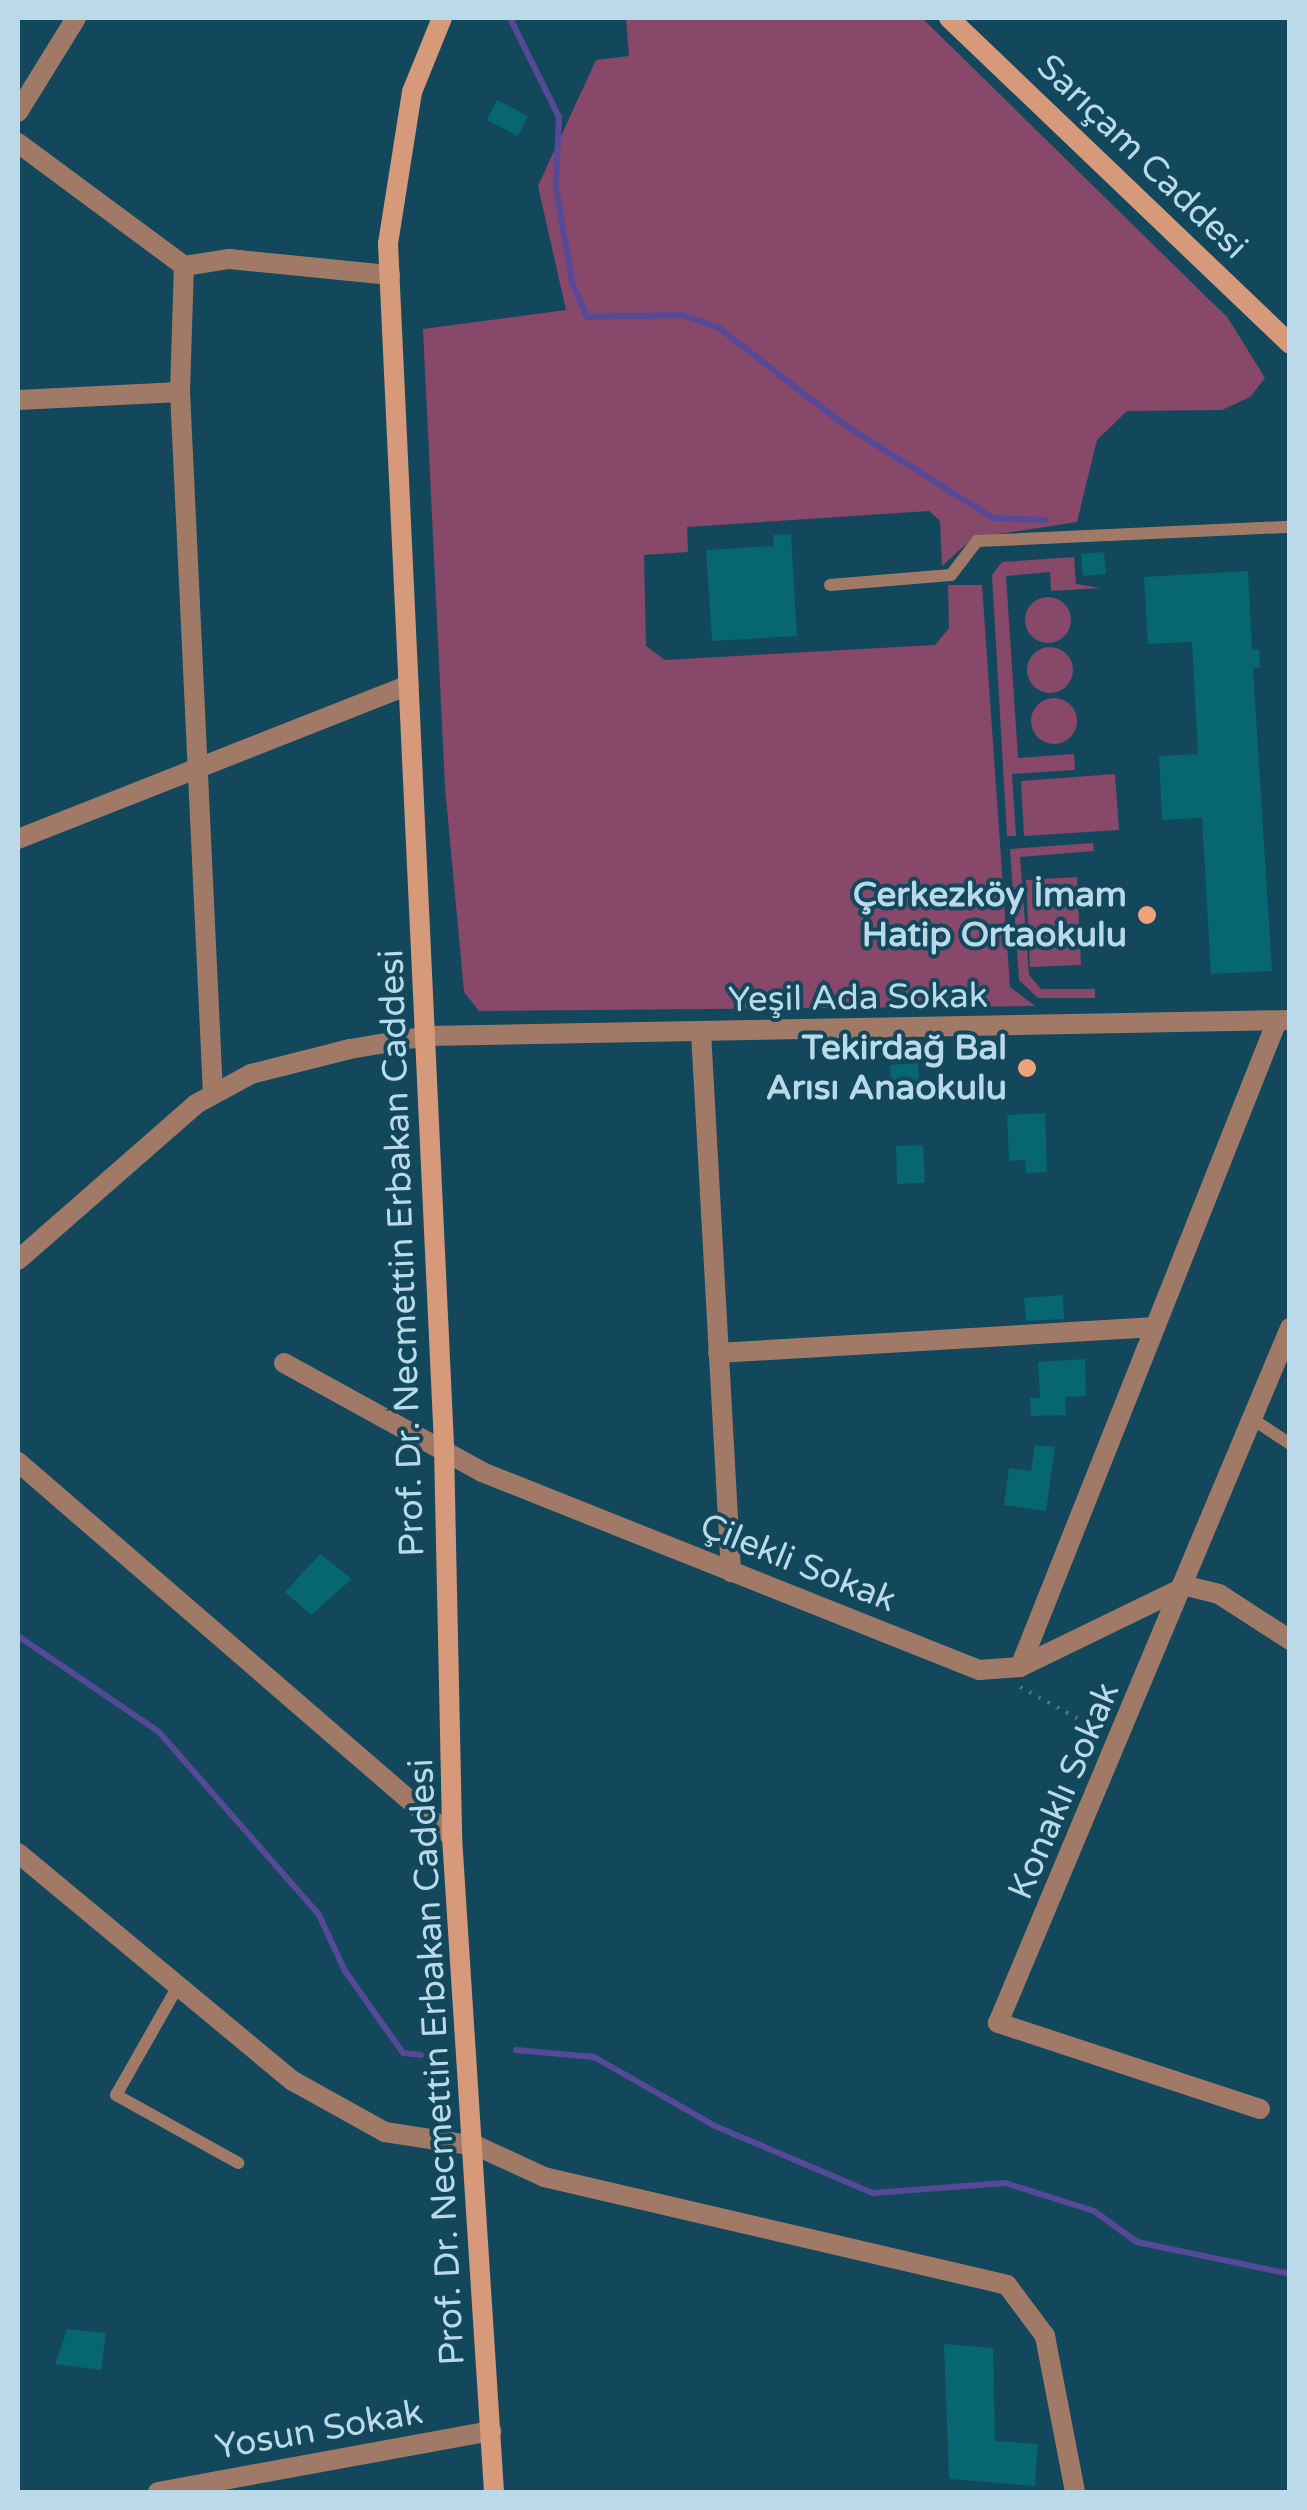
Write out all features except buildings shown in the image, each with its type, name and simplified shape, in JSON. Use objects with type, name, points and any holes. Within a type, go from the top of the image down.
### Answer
[{"type":"street","points":[[18,112],[76,18]]},
{"type":"street","name":"Prof. Dr. Necmettin Erbakan Caddesi","points":[[442,18],[412,92],[390,274],[444,1447],[452,1837],[477,2146],[494,2492]]},
{"type":"street","name":"Sarıçam Caddesi","points":[[950,18],[1290,344]]},
{"type":"street","points":[[18,143],[184,266],[229,259],[390,274]]},
{"type":"street","points":[[184,266],[180,392],[213,1094]]},
{"type":"street","points":[[18,400],[180,392]]},
{"type":"street","points":[[18,839],[409,685]]},
{"type":"street","points":[[1012,1670],[1283,1021]]},
{"type":"street","name":"Yeşil Ada Sokak","points":[[18,1260],[213,1094],[251,1074],[427,1036],[1283,1021]]},
{"type":"street","points":[[701,1032],[731,1572]]},
{"type":"street","points":[[718,1353],[1155,1328]]},
{"type":"street","name":"Konaklı Sokak","points":[[1260,2108],[998,2023],[1121,1742],[1290,1328]]},
{"type":"street","name":"Çilekli Sokak","points":[[284,1363],[444,1447],[482,1472],[978,1670],[1012,1670]]},
{"type":"street","points":[[18,1462],[452,1837]]},
{"type":"street","points":[[1012,1670],[1186,1586],[1220,1594],[1290,1640]]},
{"type":"street","points":[[18,1853],[293,2081],[370,2123],[477,2146],[544,2177],[1006,2286],[1045,2336],[1075,2492]]},
{"type":"street","name":"Yosun Sokak","points":[[158,2492],[491,2431]]},
{"type":"lane","points":[[830,586],[951,576],[978,542],[1290,527]]},
{"type":"lane","points":[[1254,1420],[1290,1444]]},
{"type":"lane","points":[[178,1986],[116,2095],[238,2163]]},
{"type":"path","points":[[1012,1670],[1121,1742]]},
{"type":"shaded area","points":[[626,18],[922,18],[1228,318],[1265,378],[1250,397],[1222,410],[1127,411],[1097,440],[1077,522],[973,538],[942,566],[940,521],[929,511],[687,527],[688,552],[644,555],[646,646],[665,660],[935,645],[949,628],[948,585],[982,585],[1010,987],[1035,1006],[479,1011],[464,992],[445,787],[423,329],[566,310],[538,186],[596,60],[629,56]]},
{"type":"shaded area","points":[[1074,557],[1076,584],[1100,588],[1051,591],[1050,572],[1006,576],[1018,758],[1074,754],[1075,770],[1012,774],[1016,836],[1007,836],[992,575],[1002,562]]},
{"type":"shaded area","points":[[1048,597],[1064,604],[1071,620],[1064,636],[1048,643],[1032,636],[1025,620],[1032,604]]},
{"type":"shaded area","points":[[1050,647],[1066,654],[1073,670],[1066,686],[1050,693],[1034,686],[1027,670],[1034,654]]},
{"type":"shaded area","points":[[1054,698],[1070,705],[1077,721],[1070,737],[1054,744],[1038,737],[1031,721],[1038,705]]},
{"type":"shaded area","points":[[1115,774],[1119,830],[1024,836],[1021,781]]},
{"type":"shaded area","points":[[1093,843],[1094,851],[1020,857],[1029,975],[1041,989],[1095,989],[1095,998],[1038,998],[1019,980],[1010,849]]},
{"type":"shaded area","points":[[1077,877],[1081,965],[1030,967],[1026,880]]},
{"type":"waterway","points":[[510,18],[559,117],[556,187],[572,282],[587,317],[682,315],[719,328],[843,424],[993,518],[1045,520]]},
{"type":"waterway","points":[[18,1636],[159,1732],[319,1915],[345,1971],[403,2053],[421,2055]]},
{"type":"waterway","points":[[516,2050],[594,2057],[715,2126],[873,2193],[1005,2183],[1094,2211],[1137,2242],[1290,2274]]},
{"type":"place","name":"Çerkezköy İmam Hatip Ortaokulu","points":[[1147,915]]},
{"type":"place","name":"Tekirdağ Bal Arısı Anaokulu","points":[[1027,1068]]}]
